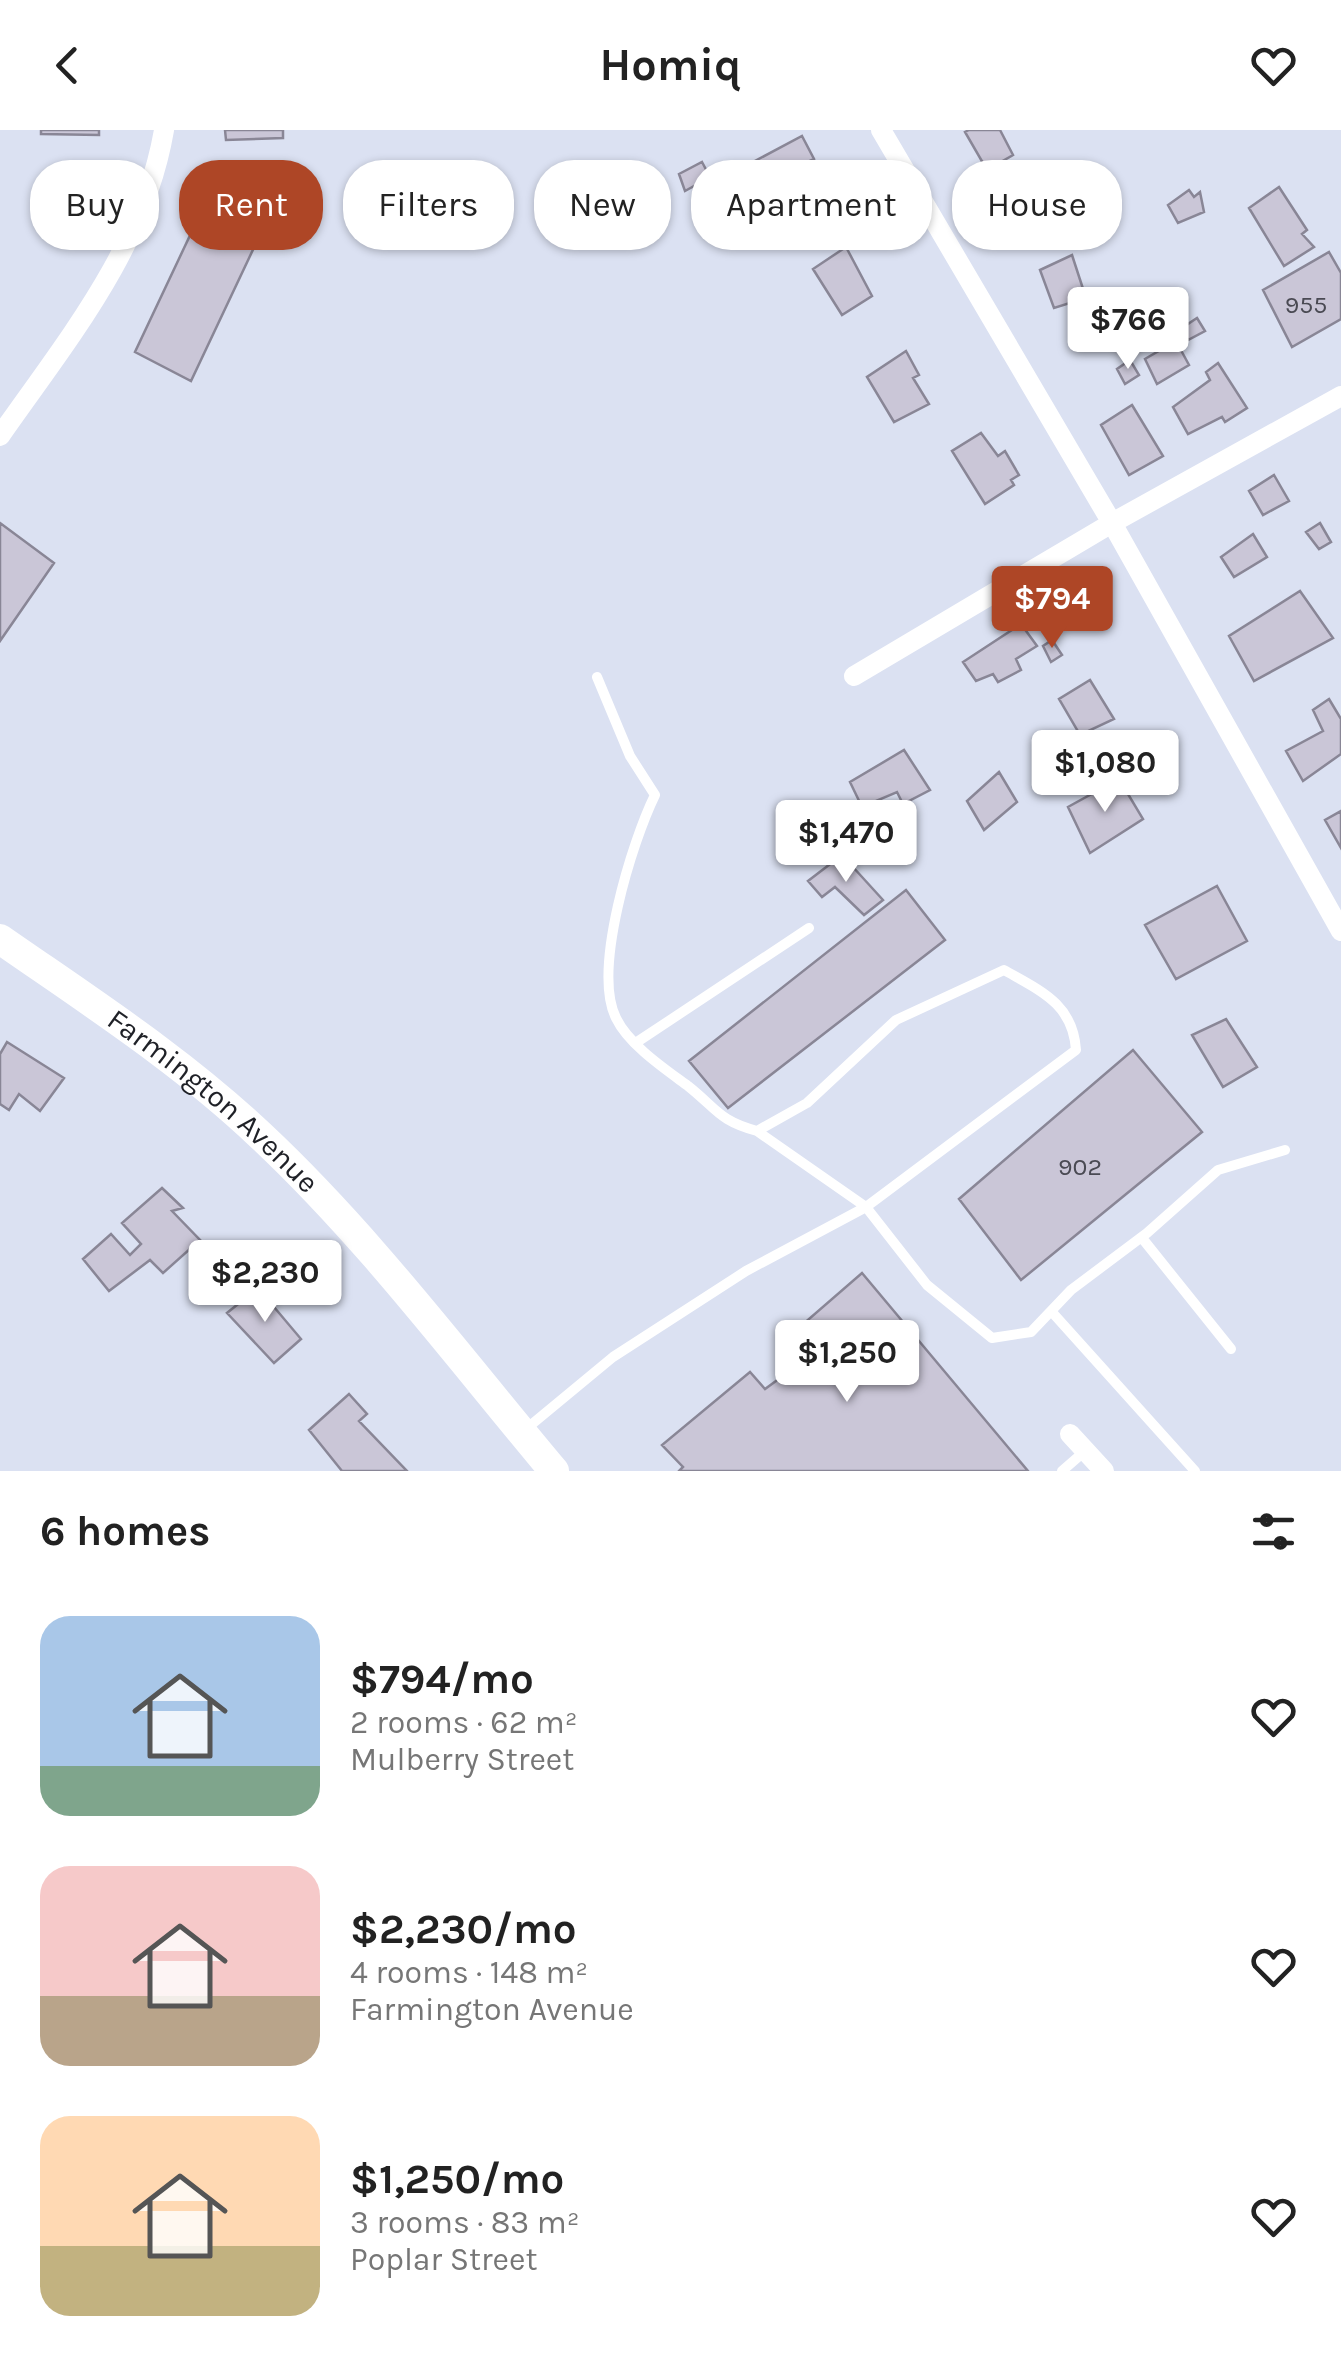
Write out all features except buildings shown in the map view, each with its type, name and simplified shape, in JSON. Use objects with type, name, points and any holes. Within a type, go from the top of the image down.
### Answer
[{"type":"street","points":[[0,436],[106,285],[152,189],[164,130]]},
{"type":"street","points":[[880,130],[1112,523],[1341,931]]},
{"type":"street","points":[[854,676],[1112,523],[1341,396]]},
{"type":"street","name":"Farmington Avenue","points":[[0,939],[161,1051],[262,1136],[554,1471]]},
{"type":"street","points":[[1070,1434],[1104,1471]]},
{"type":"lane","points":[[597,677],[630,756],[654,796],[639,828],[620,894],[609,967],[616,1018],[726,1123],[757,1132],[866,1207],[927,1284],[992,1338],[1031,1332],[1071,1290],[1142,1238],[1218,1170],[1284,1150]]},
{"type":"lane","points":[[638,1042],[809,928]]},
{"type":"lane","points":[[522,1432],[613,1357],[746,1272],[866,1207],[1076,1050],[1074,1024],[1044,992],[1004,970],[896,1020],[806,1103],[757,1132]]},
{"type":"lane","points":[[1142,1238],[1231,1349]]},
{"type":"lane","points":[[1051,1311],[1196,1471]]},
{"type":"lane","points":[[1062,1471],[1085,1451]]}]
